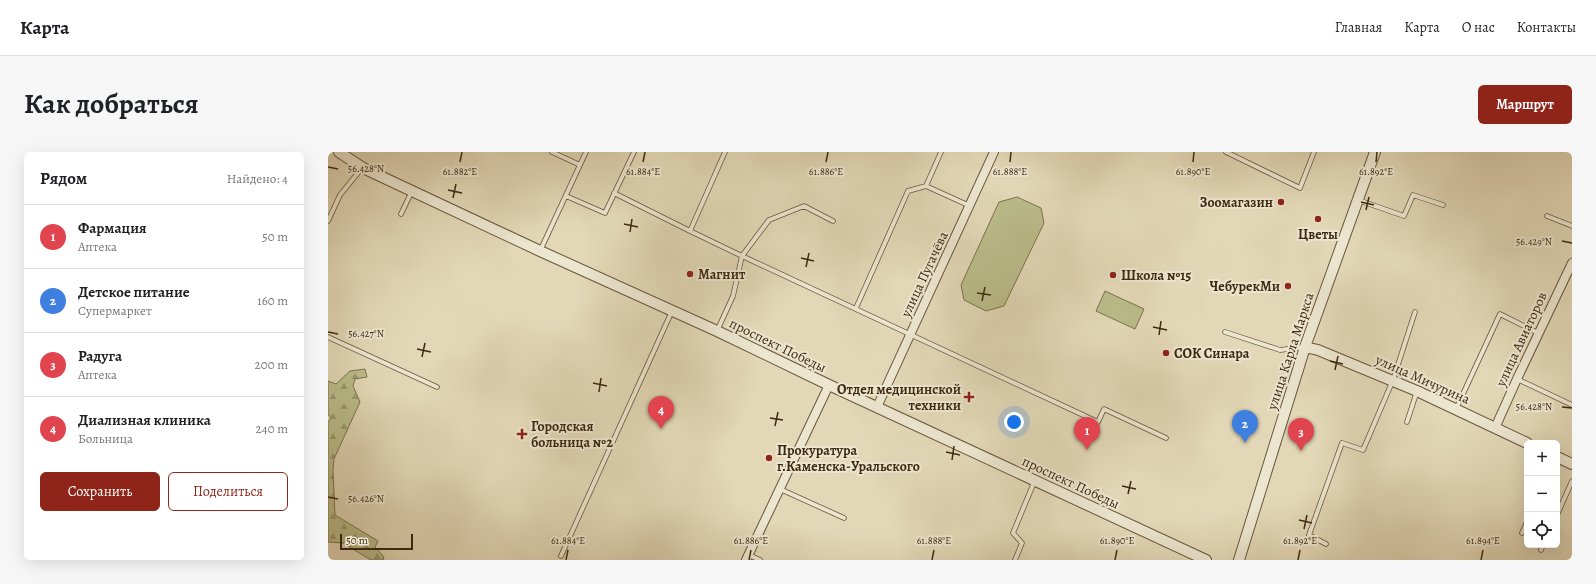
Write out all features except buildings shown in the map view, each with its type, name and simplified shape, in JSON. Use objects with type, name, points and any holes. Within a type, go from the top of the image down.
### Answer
[{"type":"street","name":"проспект Победы","points":[[339,152],[363,168],[540,251],[717,331],[829,385],[1206,560]]},
{"type":"street","name":"улица Пугачёва","points":[[877,406],[994,152]]},
{"type":"street","name":"улица Карла Маркса","points":[[1238,560],[1304,347],[1375,152]]},
{"type":"street","name":"улица Авиаторов","points":[[1495,428],[1516,379],[1572,263]]},
{"type":"street","name":"улица Мичурина","points":[[1304,347],[1318,350],[1393,380],[1524,442]]},
{"type":"street","points":[[747,557],[829,385]]},
{"type":"street","points":[[1560,458],[1572,464]]},
{"type":"lane","points":[[552,152],[580,166]]},
{"type":"lane","points":[[540,251],[586,152]]},
{"type":"lane","points":[[566,196],[605,214],[634,152]]},
{"type":"lane","points":[[690,231],[725,152]]},
{"type":"lane","points":[[926,186],[941,152]]},
{"type":"lane","points":[[1226,152],[1300,188],[1314,152]]},
{"type":"lane","points":[[328,220],[340,195],[363,168]]},
{"type":"lane","points":[[856,308],[908,191],[926,186],[970,206]]},
{"type":"lane","points":[[401,214],[412,191]]},
{"type":"lane","points":[[614,193],[742,256],[910,333],[1098,422],[1104,409],[1166,438]]},
{"type":"lane","points":[[1358,200],[1404,216],[1413,196],[1443,206]]},
{"type":"lane","points":[[717,331],[733,296],[742,256],[769,220],[804,206],[833,221]]},
{"type":"lane","points":[[1547,216],[1572,226]]},
{"type":"lane","points":[[561,556],[672,311]]},
{"type":"lane","points":[[1326,544],[1309,535],[1342,443],[1363,450],[1393,380],[1415,312]]},
{"type":"lane","points":[[1455,409],[1500,314],[1538,333]]},
{"type":"lane","points":[[1225,332],[1280,350],[1304,347]]},
{"type":"lane","points":[[328,338],[437,387]]},
{"type":"lane","points":[[1516,379],[1572,405]]},
{"type":"lane","points":[[1407,422],[1417,391]]},
{"type":"lane","points":[[1015,560],[1022,543],[1013,533],[1035,480]]},
{"type":"lane","points":[[1558,512],[1572,481]]},
{"type":"lane","points":[[780,489],[844,518]]},
{"type":"lane","points":[[1522,533],[1524,529]]},
{"type":"lane","points":[[747,557],[760,560]]},
{"type":"green space","points":[[1017,197],[1041,208],[1044,223],[1004,306],[986,311],[964,300],[961,285],[999,202]]},
{"type":"green space","points":[[1105,291],[1144,309],[1135,329],[1096,311]]},
{"type":"green space","points":[[365,369],[367,377],[355,379],[353,386],[360,402],[334,459],[335,515],[378,541],[375,547],[384,557],[383,560],[371,560],[343,543],[328,542],[328,422],[331,418],[328,414],[328,381],[336,384],[350,371]]},
{"type":"place","name":"Зоомагазин","points":[[1281,202]]},
{"type":"place","name":"Цветы","points":[[1318,219]]},
{"type":"place","name":"Магнит","points":[[690,274]]},
{"type":"place","name":"Школа №15","points":[[1113,275]]},
{"type":"place","name":"ЧебурекМи","points":[[1288,286]]},
{"type":"place","name":"СОК Синара","points":[[1166,353]]},
{"type":"place","name":"Отдел медицинской техники","points":[[969,397]]},
{"type":"place","name":"Диализная клиника","points":[[661,429]]},
{"type":"place","name":"Городская больница №2","points":[[522,434]]},
{"type":"place","name":"Детское питание","points":[[1245,443]]},
{"type":"place","name":"Фармация","points":[[1087,450]]},
{"type":"place","name":"Радуга","points":[[1301,451]]},
{"type":"place","name":"Прокуратура г.Каменска-Уральского","points":[[769,458]]}]
